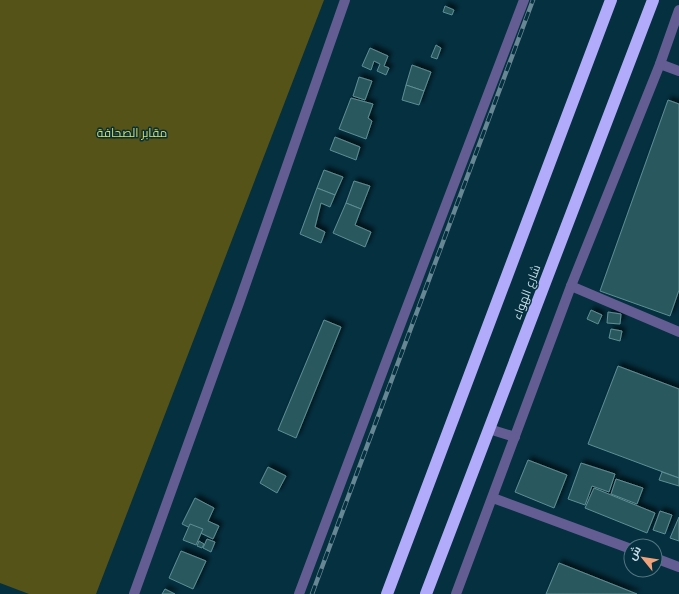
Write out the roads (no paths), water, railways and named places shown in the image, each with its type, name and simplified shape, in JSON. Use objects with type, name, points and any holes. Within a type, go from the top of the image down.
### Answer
[{"type":"highway","name":"شارع الهواء","points":[[387,594],[611,0]]},
{"type":"highway","name":"شارع الهواء","points":[[426,594],[653,0]]},
{"type":"street","points":[[134,594],[239,303],[345,0]]},
{"type":"street","points":[[299,594],[393,342],[524,0]]},
{"type":"street","points":[[456,594],[571,286],[660,64],[679,10]]},
{"type":"street","points":[[660,64],[679,71]]},
{"type":"street","points":[[571,286],[679,332]]},
{"type":"street","points":[[489,428],[515,437]]},
{"type":"street","points":[[493,498],[623,546]]},
{"type":"street","points":[[663,561],[679,567]]},
{"type":"railway","points":[[312,594],[533,0]]},
{"type":"park label","name":"مقابر الصحافة","points":[[132,132]]}]
